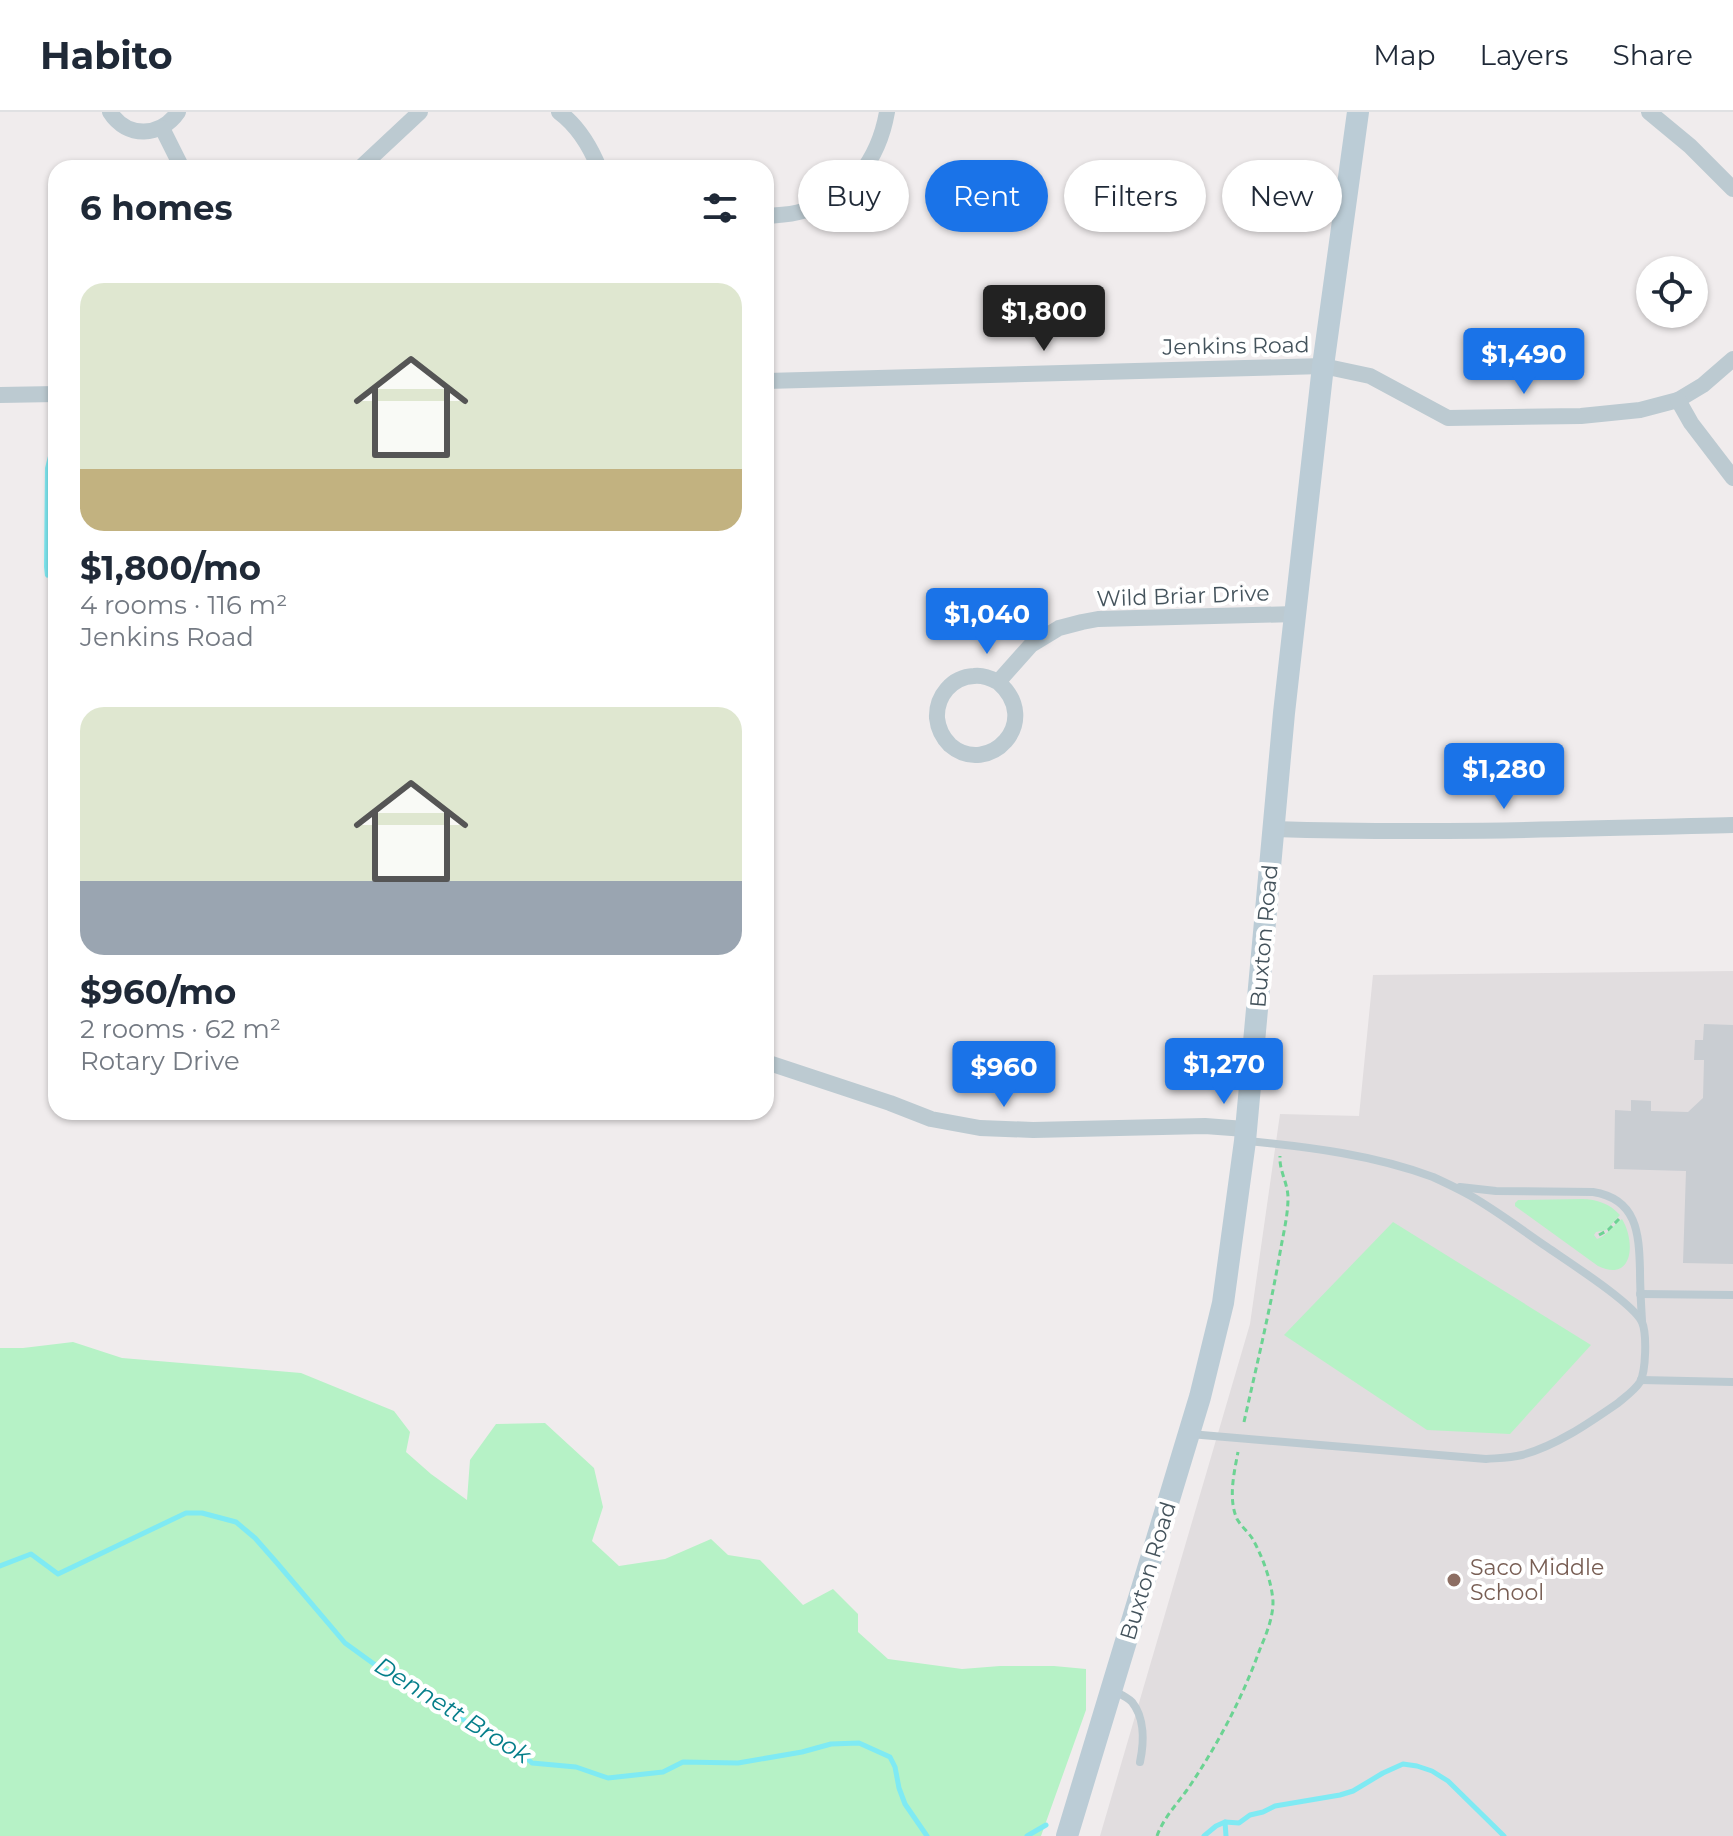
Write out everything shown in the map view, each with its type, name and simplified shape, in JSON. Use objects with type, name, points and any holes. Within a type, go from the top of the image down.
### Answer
[{"type":"main road","name":"Buxton Road","points":[[1067,1836],[1200,1397],[1223,1303],[1245,1135],[1284,713],[1323,366],[1358,112]]},
{"type":"street","points":[[110,112],[115,120],[137,132],[162,128],[178,112]]},
{"type":"street","points":[[369,160],[420,112]]},
{"type":"street","points":[[559,112],[581,135],[595,160]]},
{"type":"street","points":[[774,215],[808,210],[845,191],[874,154],[887,112]]},
{"type":"street","points":[[1649,112],[1690,146],[1733,189]]},
{"type":"street","points":[[162,128],[178,160]]},
{"type":"street","name":"Jenkins Road","points":[[774,381],[1323,366],[1370,376],[1448,418],[1581,416],[1640,410],[1678,400],[1703,385],[1733,359]]},
{"type":"street","points":[[0,395],[48,394]]},
{"type":"street","points":[[1678,400],[1691,423],[1733,478]]},
{"type":"street","name":"Wild Briar Drive","points":[[998,682],[1031,645],[1059,628],[1082,622],[1098,619],[1296,614]]},
{"type":"street","points":[[985,676],[998,682],[1007,690],[1016,714],[1009,738],[989,753],[976,755],[952,747],[938,725],[940,698],[959,679],[985,676]]},
{"type":"street","points":[[1274,829],[1470,832],[1733,825]]},
{"type":"street","points":[[774,1065],[931,1119],[980,1128],[1033,1130],[1205,1126],[1245,1135]]},
{"type":"lane","points":[[1245,1135],[1352,1155],[1431,1177],[1454,1187],[1594,1280],[1630,1308],[1642,1322]]},
{"type":"lane","points":[[1189,1434],[1486,1459],[1511,1457],[1539,1449],[1575,1431],[1625,1397],[1641,1380],[1645,1345],[1640,1294],[1640,1246],[1636,1225],[1628,1212],[1612,1198],[1597,1192],[1496,1191],[1454,1187]]},
{"type":"lane","points":[[1640,1294],[1733,1295]]},
{"type":"lane","points":[[1641,1380],[1733,1382]]},
{"type":"lane","points":[[1112,1691],[1131,1701],[1138,1714],[1144,1740],[1140,1762]]},
{"type":"path","points":[[1244,1422],[1285,1223],[1288,1198],[1280,1165],[1281,1144]]},
{"type":"path","points":[[1599,1235],[1628,1212]]},
{"type":"path","points":[[1157,1835],[1161,1824],[1186,1791],[1229,1722],[1249,1679],[1271,1618],[1271,1587],[1260,1555],[1234,1508],[1238,1452]]},
{"type":"shaded area","name":"Saco Middle School","points":[[1733,971],[1733,1836],[1100,1836],[1250,1324],[1280,1114],[1359,1116],[1373,975]]},
{"type":"green space","points":[[1582,1199],[1603,1203],[1620,1215],[1606,1230],[1594,1235],[1597,1239],[1601,1238],[1622,1219],[1630,1248],[1625,1265],[1610,1270],[1598,1266],[1515,1206],[1518,1200]]},
{"type":"green space","points":[[1393,1222],[1591,1345],[1510,1434],[1427,1430],[1284,1335]]},
{"type":"green space","points":[[73,1342],[122,1358],[301,1373],[394,1411],[410,1432],[406,1452],[467,1500],[470,1460],[496,1424],[545,1423],[594,1468],[603,1507],[592,1541],[619,1566],[665,1559],[711,1539],[728,1555],[760,1560],[803,1605],[833,1589],[858,1614],[858,1632],[888,1659],[962,1669],[1054,1666],[1086,1669],[1086,1710],[1041,1836],[0,1836],[0,1348]]},
{"type":"water","points":[[48,456],[47,578],[44,567],[45,468]]},
{"type":"building","points":[[1704,1024],[1733,1025],[1733,1264],[1683,1263],[1686,1171],[1614,1169],[1615,1110],[1631,1111],[1631,1100],[1651,1101],[1651,1111],[1688,1112],[1703,1098],[1704,1060],[1694,1060],[1695,1040],[1703,1040]]},
{"type":"waterway","name":"Dennett Brook","points":[[0,1566],[31,1554],[58,1574],[186,1513],[202,1513],[236,1522],[255,1538],[345,1643],[492,1740],[516,1748],[532,1763],[576,1767],[608,1778],[663,1772],[683,1762],[738,1763],[831,1744],[859,1743],[890,1757],[905,1804],[927,1836]]},
{"type":"waterway","points":[[1204,1836],[1225,1822],[1239,1823],[1250,1815],[1275,1806],[1353,1791],[1403,1764],[1432,1771],[1448,1781],[1504,1836]]},
{"type":"waterway","points":[[1225,1822],[1226,1836]]},
{"type":"waterway","points":[[1027,1836],[1046,1825]]},
{"type":"place","name":"Saco Middle School","points":[[1454,1580]]}]
